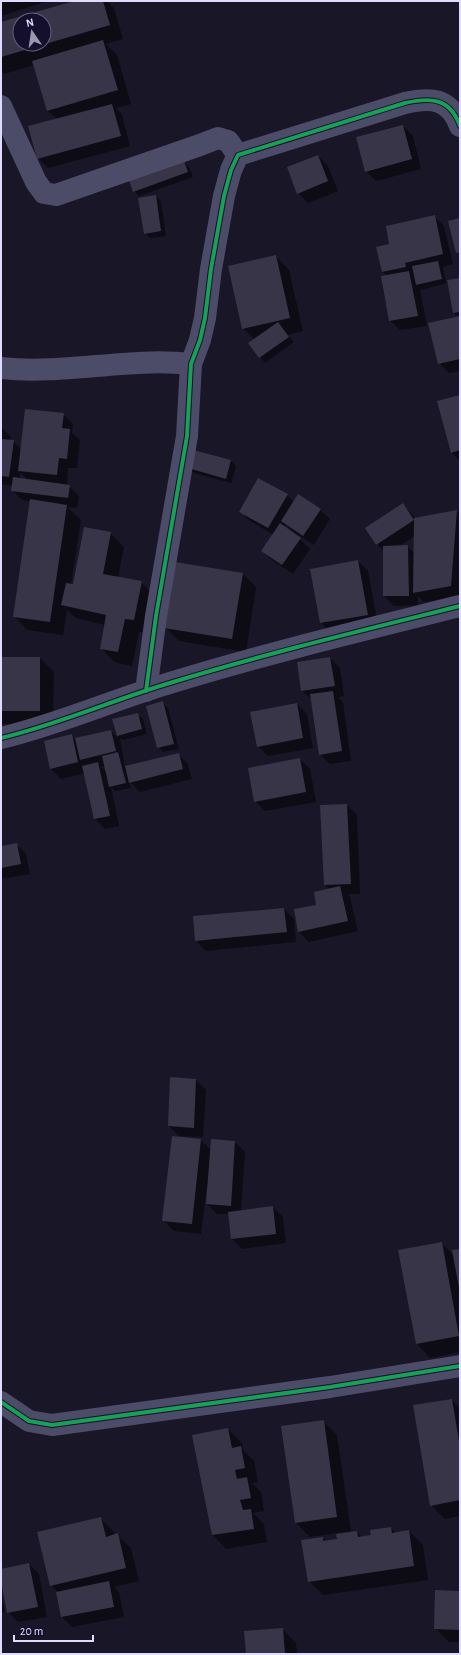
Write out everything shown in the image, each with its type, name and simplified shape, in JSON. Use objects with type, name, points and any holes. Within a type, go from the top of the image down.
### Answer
[{"type":"street","points":[[146,691],[156,616],[187,436],[191,364],[200,340],[203,325],[224,196],[231,170],[238,155],[383,109],[422,99],[436,100],[445,104],[453,110],[460,126]]},
{"type":"street","points":[[1,106],[36,182],[44,192],[56,195],[218,138],[228,141],[238,155]]},
{"type":"street","points":[[1,368],[24,370],[151,362],[191,364]]},
{"type":"street","points":[[1,738],[34,730],[146,691],[230,664],[460,606]]},
{"type":"street","points":[[1,1402],[29,1421],[52,1425],[460,1366]]},
{"type":"building","points":[[74,1],[103,1],[110,25],[52,42],[52,12],[36,12]]},
{"type":"building","points":[[12,19],[12,52],[18,52],[1,57],[1,22]]},
{"type":"building","points":[[103,40],[118,90],[47,111],[32,61]]},
{"type":"building","points":[[112,104],[121,136],[37,159],[28,126]]},
{"type":"building","points":[[403,125],[412,159],[365,172],[356,137]]},
{"type":"building","points":[[318,155],[328,181],[297,194],[287,167]]},
{"type":"building","points":[[184,161],[188,172],[133,192],[129,180]]},
{"type":"building","points":[[156,195],[161,231],[144,234],[138,198]]},
{"type":"building","points":[[435,215],[443,254],[405,263],[406,267],[382,272],[376,247],[389,244],[386,226]]},
{"type":"building","points":[[460,218],[460,252],[456,253],[448,221]]},
{"type":"building","points":[[276,255],[290,318],[242,329],[228,266]]},
{"type":"building","points":[[438,261],[442,279],[416,285],[412,266]]},
{"type":"building","points":[[409,271],[418,316],[389,321],[381,276]]},
{"type":"building","points":[[460,278],[460,312],[453,313],[447,280]]},
{"type":"building","points":[[460,316],[460,359],[438,364],[428,323]]},
{"type":"building","points":[[278,322],[289,337],[259,358],[248,343]]},
{"type":"building","points":[[460,395],[460,450],[451,453],[437,401]]},
{"type":"building","points":[[25,409],[64,413],[62,428],[70,429],[67,459],[59,458],[57,475],[18,471]]},
{"type":"building","points":[[1,439],[14,440],[9,477],[1,476]]},
{"type":"building","points":[[193,450],[231,460],[226,479],[188,468]]},
{"type":"building","points":[[13,477],[70,485],[68,498],[11,491]]},
{"type":"building","points":[[258,478],[288,494],[268,528],[239,512]]},
{"type":"building","points":[[298,494],[321,509],[303,536],[281,521]]},
{"type":"building","points":[[30,499],[67,505],[50,622],[13,617]]},
{"type":"building","points":[[403,503],[414,520],[376,545],[365,528]]},
{"type":"building","points":[[457,510],[451,586],[413,593],[414,518]]},
{"type":"building","points":[[280,523],[301,538],[282,565],[261,551]]},
{"type":"building","points":[[84,527],[111,532],[103,574],[142,581],[134,620],[125,619],[118,652],[100,649],[106,615],[61,605],[66,583],[73,584]]},
{"type":"building","points":[[408,545],[409,596],[383,596],[383,546]]},
{"type":"building","points":[[358,560],[368,615],[320,623],[310,569]]},
{"type":"building","points":[[175,562],[243,573],[232,639],[164,628]]},
{"type":"building","points":[[1,657],[40,657],[40,711],[1,711]]},
{"type":"building","points":[[330,657],[335,686],[301,691],[297,662]]},
{"type":"building","points":[[333,691],[342,751],[319,755],[310,694]]},
{"type":"building","points":[[163,701],[174,744],[157,748],[146,706]]},
{"type":"building","points":[[297,703],[303,738],[257,747],[250,712]]},
{"type":"building","points":[[138,713],[142,729],[117,736],[112,719]]},
{"type":"building","points":[[111,730],[116,751],[80,760],[75,738]]},
{"type":"building","points":[[72,734],[78,762],[50,769],[44,741]]},
{"type":"building","points":[[118,752],[126,783],[109,787],[102,756]]},
{"type":"building","points":[[179,753],[183,769],[129,783],[125,766]]},
{"type":"building","points":[[300,758],[306,792],[254,802],[248,768]]},
{"type":"building","points":[[98,762],[110,816],[94,819],[82,766]]},
{"type":"building","points":[[347,804],[351,884],[324,885],[320,805]]},
{"type":"building","points":[[17,843],[21,864],[1,868],[1,846]]},
{"type":"building","points":[[340,886],[348,921],[298,932],[294,909],[316,905],[314,892]]},
{"type":"building","points":[[284,908],[287,932],[195,941],[193,916]]},
{"type":"building","points":[[170,1077],[196,1079],[194,1128],[168,1126]]},
{"type":"building","points":[[172,1136],[201,1139],[192,1224],[162,1221]]},
{"type":"building","points":[[211,1139],[235,1141],[231,1206],[206,1204]]},
{"type":"building","points":[[273,1206],[276,1234],[231,1239],[228,1212]]},
{"type":"building","points":[[442,1242],[459,1336],[416,1344],[398,1250]]},
{"type":"building","points":[[460,1249],[460,1288],[459,1288],[452,1250]]},
{"type":"building","points":[[452,1399],[460,1447],[460,1500],[430,1506],[413,1405]]},
{"type":"building","points":[[324,1420],[337,1517],[295,1523],[281,1426]]},
{"type":"building","points":[[228,1428],[232,1448],[241,1446],[245,1468],[235,1470],[237,1479],[247,1477],[251,1498],[240,1500],[243,1510],[251,1509],[254,1529],[212,1535],[192,1435]]},
{"type":"building","points":[[101,1517],[106,1537],[118,1533],[126,1568],[50,1586],[37,1532]]},
{"type":"building","points":[[391,1527],[392,1533],[409,1530],[414,1566],[308,1582],[301,1540],[323,1537],[323,1541],[337,1539],[336,1534],[357,1531],[358,1537],[371,1535],[370,1530]]},
{"type":"building","points":[[29,1563],[38,1607],[7,1613],[1,1581],[1,1569]]},
{"type":"building","points":[[109,1581],[114,1607],[61,1617],[56,1592]]},
{"type":"building","points":[[435,1590],[460,1591],[460,1630],[434,1629]]},
{"type":"building","points":[[283,1628],[285,1654],[246,1654],[244,1631]]},
{"type":"cycle path","points":[[146,691],[156,616],[187,436],[191,364],[200,340],[205,318],[211,269],[224,196],[231,170],[238,155],[414,101],[431,100],[445,105],[451,110],[460,126]]},
{"type":"cycle path","points":[[1,738],[45,726],[151,689],[209,671],[316,642],[460,606]]},
{"type":"cycle path","points":[[1,1402],[29,1421],[52,1425],[330,1387],[460,1366]]}]
